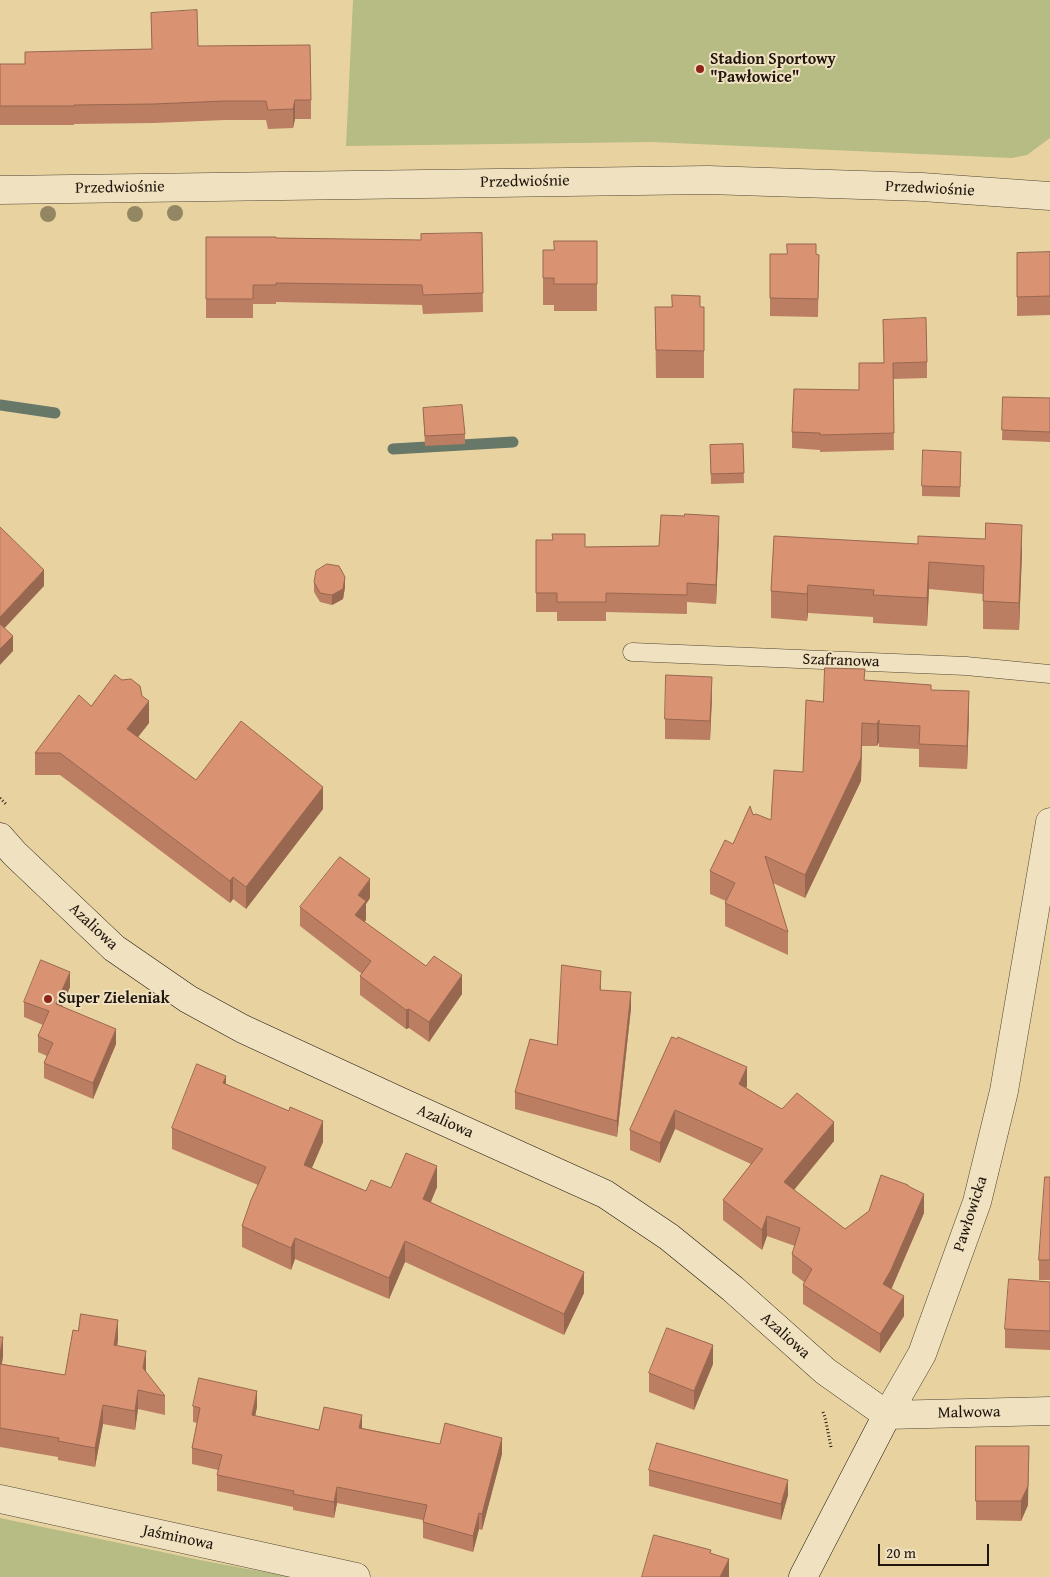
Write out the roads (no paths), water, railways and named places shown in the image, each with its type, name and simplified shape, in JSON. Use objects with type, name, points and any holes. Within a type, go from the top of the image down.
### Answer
[{"type":"street","name":"Przedwiośnie","points":[[0,190],[708,180],[922,187],[1050,196]]},
{"type":"street","name":"Pawłowicka","points":[[803,1577],[887,1415],[922,1354],[977,1202],[1004,1091],[1050,822]]},
{"type":"street","name":"Azaliowa","points":[[0,837],[15,854],[114,948],[188,999],[243,1029],[408,1106],[605,1194],[669,1237],[732,1289],[824,1371],[887,1415]]},
{"type":"street","name":"Malwowa","points":[[887,1415],[1050,1411]]},
{"type":"street","name":"Jaśminowa","points":[[0,1499],[356,1577]]},
{"type":"lane","name":"Szafranowa","points":[[632,652],[966,666],[1050,674]]},
{"type":"waterway","points":[[0,405],[55,413]]},
{"type":"waterway","points":[[393,449],[513,442]]},
{"type":"place","name":"Stadion Sportowy \"Pawłowice\"","points":[[700,69]]},
{"type":"place","name":"Super Zieleniak","points":[[48,999]]}]
